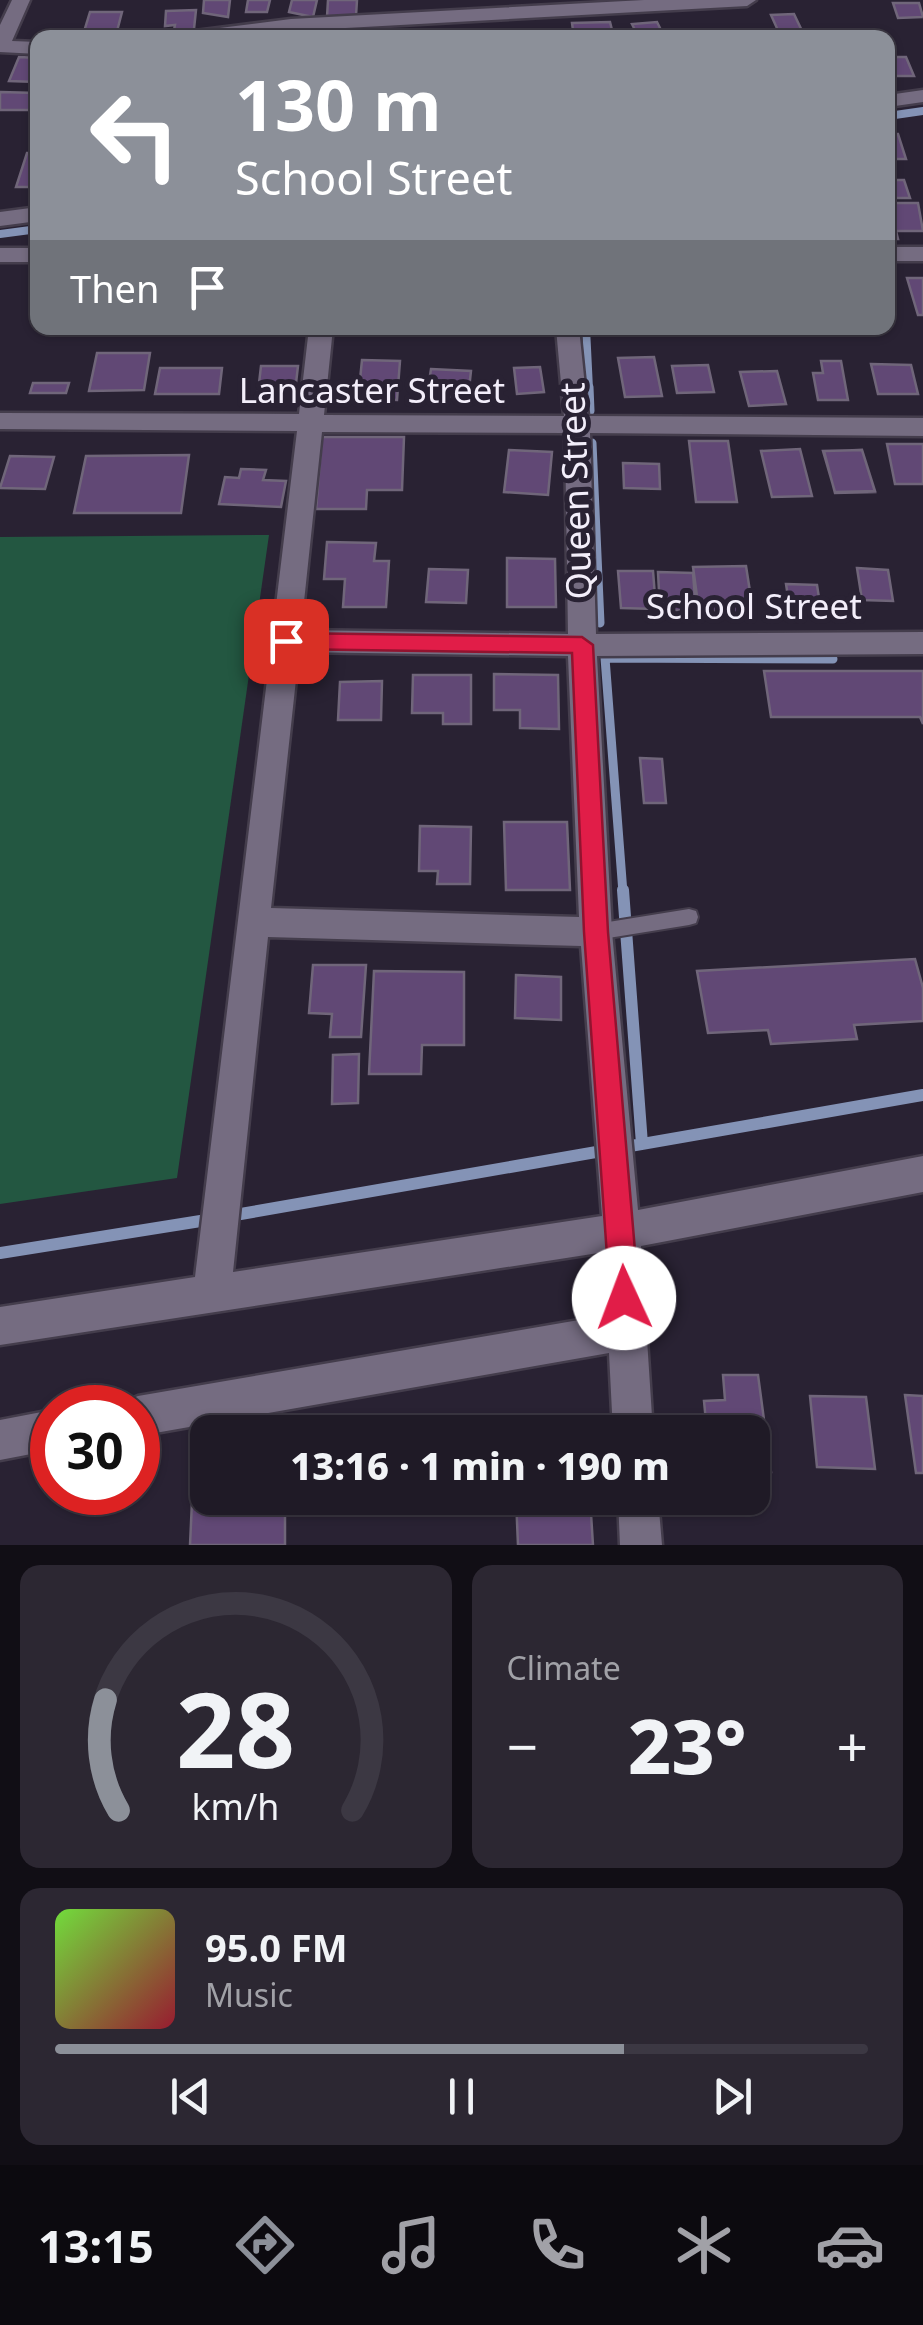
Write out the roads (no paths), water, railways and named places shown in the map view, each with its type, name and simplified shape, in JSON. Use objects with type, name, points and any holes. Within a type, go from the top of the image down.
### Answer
[{"type":"street","points":[[21,0],[0,46],[30,48]]},
{"type":"street","points":[[252,30],[747,0]]},
{"type":"street","points":[[895,100],[923,96]]},
{"type":"street","points":[[0,219],[30,215]]},
{"type":"street","points":[[895,254],[923,254]]},
{"type":"street","points":[[0,255],[30,255]]},
{"type":"street","points":[[212,1292],[320,335]]},
{"type":"street","name":"Queen Street","points":[[569,335],[577,427],[582,645],[605,931],[612,1118],[632,1415]]},
{"type":"street","name":"Lancaster Street","points":[[0,421],[923,427]]},
{"type":"street","name":"School Street","points":[[286,641],[582,645],[923,643]]},
{"type":"street","points":[[252,922],[605,931]]},
{"type":"street","points":[[0,1326],[622,1231],[923,1174]]},
{"type":"street","points":[[160,1412],[626,1331]]},
{"type":"street","points":[[0,1440],[30,1434]]},
{"type":"street","points":[[639,1515],[642,1545]]},
{"type":"lane","points":[[605,931],[688,917]]},
{"type":"waterway","points":[[895,115],[923,111]]},
{"type":"waterway","points":[[0,234],[30,230]]},
{"type":"waterway","points":[[586,335],[589,389]]},
{"type":"waterway","points":[[589,387],[590,411]]},
{"type":"waterway","points":[[592,443],[600,623]]},
{"type":"waterway","points":[[623,893],[605,658],[833,659]]},
{"type":"waterway","points":[[623,890],[642,1144]]},
{"type":"waterway","points":[[642,1144],[923,1095]]},
{"type":"waterway","points":[[229,1216],[642,1144]]},
{"type":"waterway","points":[[0,1253],[213,1219]]}]
